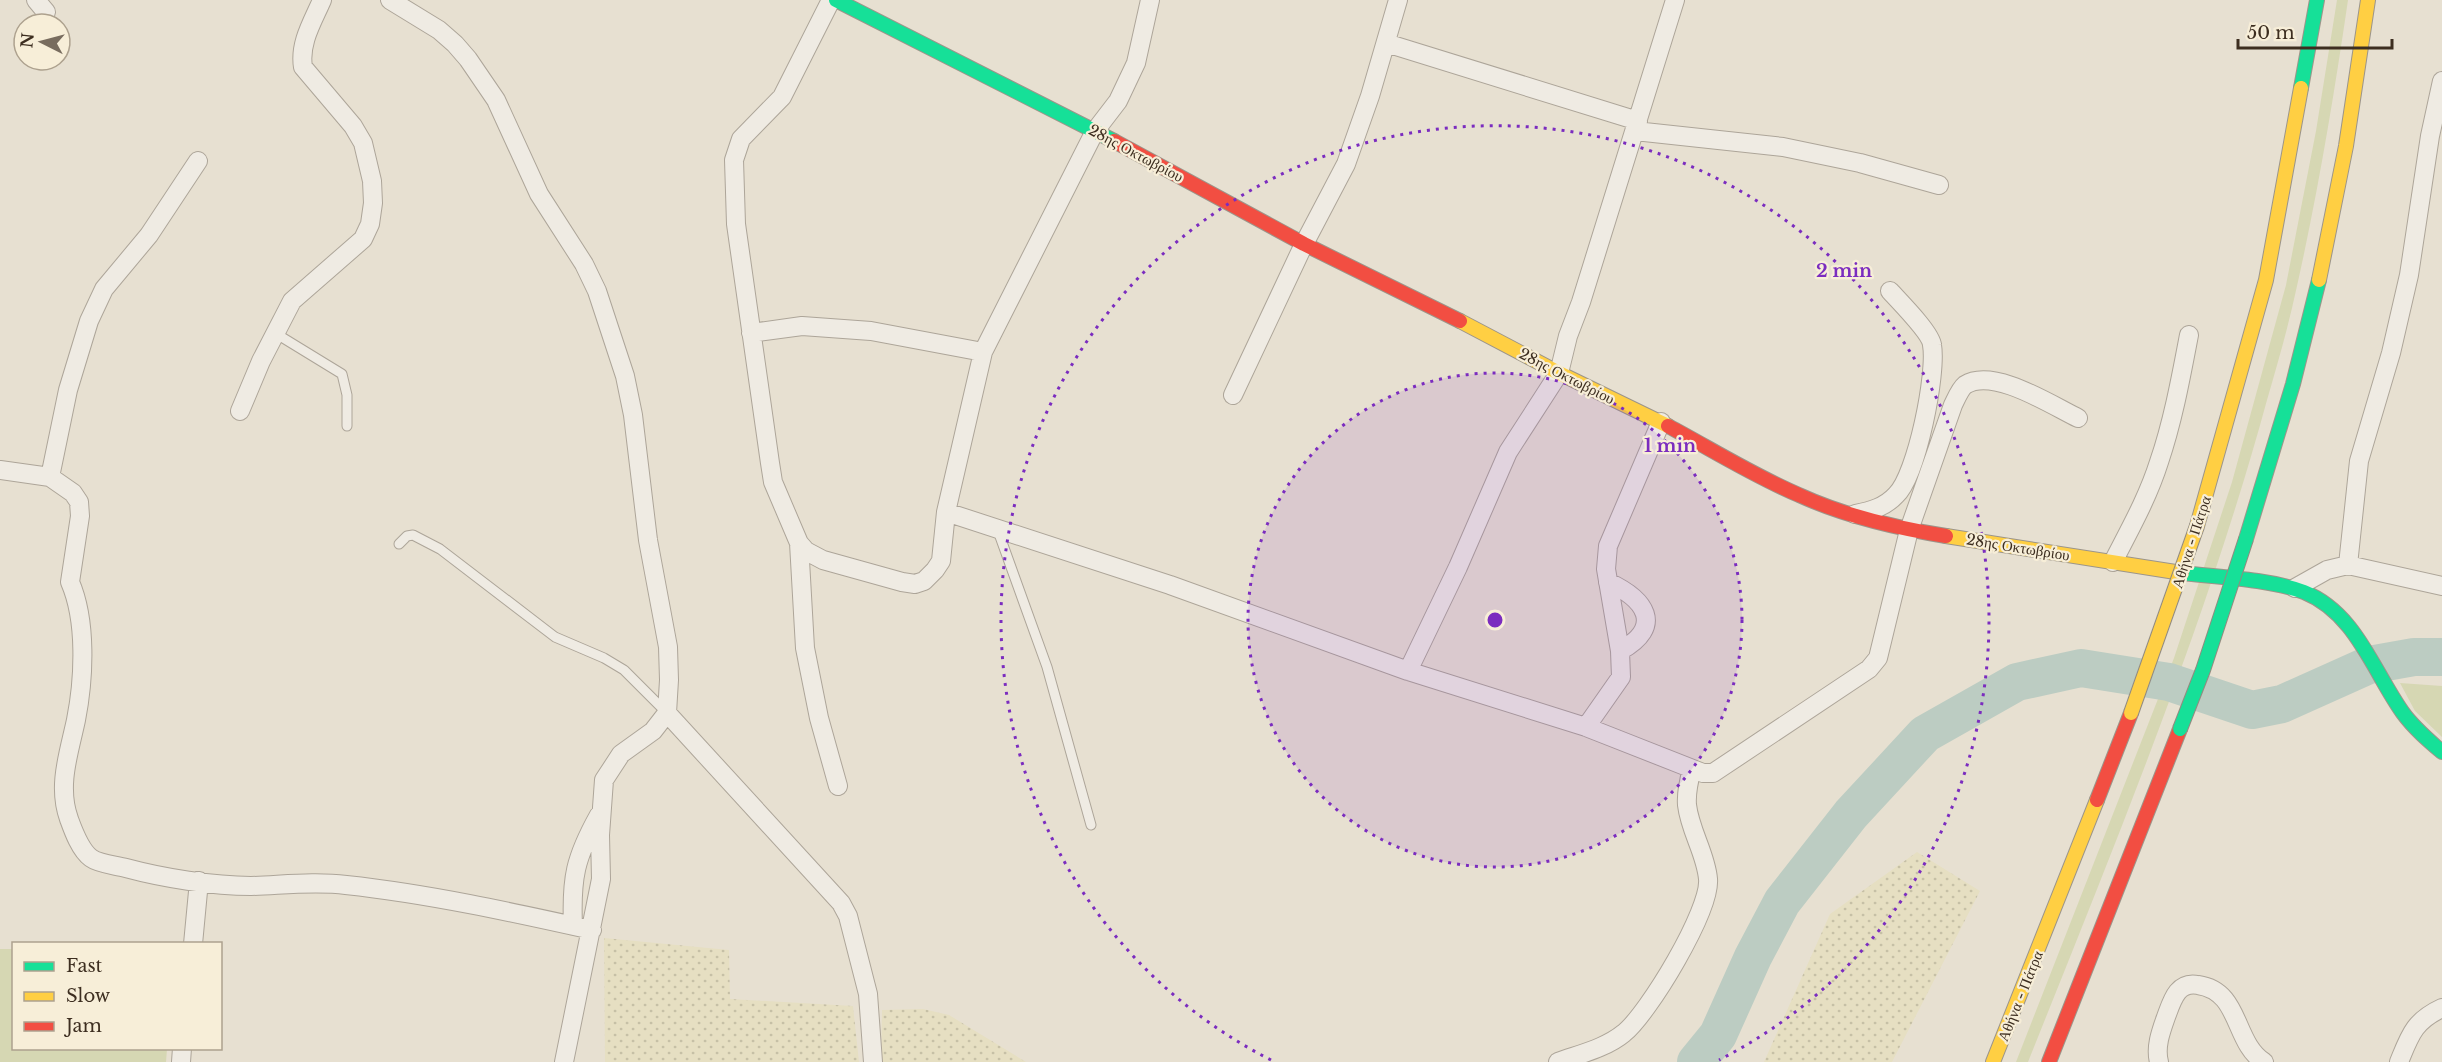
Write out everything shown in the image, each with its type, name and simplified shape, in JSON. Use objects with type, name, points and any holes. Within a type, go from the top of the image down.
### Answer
[{"type":"main road","name":"28ης Οκτωβρίου","points":[[836,0],[1095,131],[1304,244],[1661,422],[1798,495],[1854,515],[1909,530],[2295,588],[2310,595],[2343,618],[2362,643],[2402,712],[2425,738],[2442,752]]},
{"type":"main road","name":"Αθήνα - Πάτρα","points":[[1994,1062],[2131,713],[2197,526],[2249,348],[2266,280],[2317,0]]},
{"type":"main road","points":[[2049,1062],[2203,669],[2276,441],[2317,290],[2361,56],[2368,0]]},
{"type":"street","points":[[240,411],[292,301],[352,247],[363,240],[370,224],[374,203],[372,181],[363,143],[353,126],[303,67],[301,57],[304,42],[322,0]]},
{"type":"street","points":[[390,0],[439,30],[468,59],[496,100],[538,194],[584,264],[597,291],[625,376],[633,415],[648,540],[668,647],[667,713],[653,731],[621,754],[604,780],[601,879],[564,1062]]},
{"type":"street","points":[[831,0],[782,97],[741,139],[734,160],[736,224],[751,333],[773,482],[800,543],[813,556],[849,569],[915,584],[930,576],[941,561],[946,512],[983,352],[1095,131],[1118,101],[1136,63],[1150,0]]},
{"type":"street","points":[[1233,394],[1304,244],[1346,164],[1398,0]]},
{"type":"street","points":[[1408,671],[1458,567],[1508,452],[1559,373],[1568,336],[1581,302],[1675,0]]},
{"type":"street","points":[[1386,43],[1636,126],[1783,147],[1860,163],[1939,185]]},
{"type":"street","points":[[2348,565],[2359,461],[2391,353],[2409,275],[2430,136],[2442,81]]},
{"type":"street","points":[[50,477],[68,390],[89,321],[104,289],[149,235],[198,161]]},
{"type":"street","points":[[1854,515],[1876,510],[1896,496],[1905,484],[1918,448],[1926,408],[1932,344],[1927,333],[1890,291]]},
{"type":"street","points":[[751,333],[802,326],[861,330],[983,352]]},
{"type":"street","points":[[2113,562],[2145,499],[2160,461],[2189,335]]},
{"type":"street","points":[[946,512],[998,531],[1170,585],[1408,671],[1586,727],[1703,773],[1713,773],[1869,669],[1878,658],[1909,530],[1953,405],[1963,386],[1978,379],[1994,380],[2078,418]]},
{"type":"street","points":[[1586,727],[1621,677],[1620,651],[1606,569],[1608,546],[1661,422]]},
{"type":"street","points":[[0,470],[50,477],[73,493],[79,502],[80,516],[70,582],[79,618],[82,674],[63,782],[64,800],[69,819],[79,842],[92,859],[137,871],[199,881],[249,886],[344,885],[468,904],[592,930]]},
{"type":"street","points":[[800,543],[805,648],[819,718],[838,786]]},
{"type":"street","points":[[2295,588],[2327,570],[2348,565],[2442,586]]},
{"type":"street","points":[[1608,582],[1629,592],[1637,601],[1646,621],[1644,631],[1633,644],[1620,651]]},
{"type":"street","points":[[667,713],[841,903],[848,916],[868,994],[873,1062]]},
{"type":"street","points":[[1558,1062],[1611,1042],[1626,1032],[1666,977],[1699,921],[1709,882],[1687,805],[1692,769]]},
{"type":"street","points":[[573,926],[572,885],[577,863],[582,846],[602,811]]},
{"type":"street","points":[[193,942],[199,881]]},
{"type":"street","points":[[2159,1062],[2160,1035],[2174,994],[2181,988],[2192,984],[2211,988],[2224,996],[2233,1011],[2246,1044],[2255,1056],[2264,1062]]},
{"type":"street","points":[[2398,1062],[2417,1024],[2428,1014],[2442,1008]]},
{"type":"lane","points":[[275,333],[342,374],[347,395],[347,426]]},
{"type":"lane","points":[[998,531],[1047,667],[1091,825]]},
{"type":"lane","points":[[399,544],[413,535],[440,549],[555,637],[604,658],[624,670],[667,713]]},
{"type":"shaded area","points":[[1917,852],[1980,891],[1892,1062],[1764,1062],[1830,914]]},
{"type":"shaded area","points":[[604,938],[729,950],[730,999],[853,1006],[859,1062],[605,1062]]},
{"type":"shaded area","points":[[923,1009],[949,1015],[1026,1062],[881,1062],[882,1010]]},
{"type":"green space","points":[[2337,0],[2348,0],[2312,215],[2287,329],[2242,485],[2187,652],[2126,817],[2028,1062],[2016,1062],[2174,658],[2232,482],[2286,285],[2316,131]]},
{"type":"green space","points":[[2400,683],[2442,686],[2442,737],[2415,711]]},
{"type":"green space","points":[[0,949],[12,949],[12,1050],[167,1050],[166,1062],[0,1062]]},
{"type":"waterway","points":[[1696,1062],[1718,1035],[1753,957],[1782,902],[1851,814],[1925,734],[2017,682],[2081,668],[2169,682],[2252,710],[2282,704],[2369,665],[2414,657],[2442,657]]},
{"type":"traffic: fast","points":[[836,0],[1114,141]]},
{"type":"traffic: fast","points":[[2301,88],[2317,0]]},
{"type":"traffic: fast","points":[[2246,539],[2293,384],[2319,280]]},
{"type":"traffic: fast","points":[[2180,729],[2203,670],[2246,539]]},
{"type":"traffic: fast","points":[[2182,573],[2276,584],[2304,592],[2322,602],[2350,628],[2407,718],[2442,752]]},
{"type":"traffic: slow","points":[[2319,280],[2346,146],[2368,0]]},
{"type":"traffic: slow","points":[[2197,526],[2266,280],[2301,88]]},
{"type":"traffic: slow","points":[[1460,321],[1559,373],[1668,426]]},
{"type":"traffic: slow","points":[[2131,713],[2197,526]]},
{"type":"traffic: slow","points":[[1946,536],[2182,573]]},
{"type":"traffic: slow","points":[[1993,1062],[2097,800]]},
{"type":"traffic: jam","points":[[1114,141],[1304,244],[1460,321]]},
{"type":"traffic: jam","points":[[1668,426],[1782,488],[1816,502],[1871,520],[1946,536]]},
{"type":"traffic: jam","points":[[2097,800],[2131,713]]},
{"type":"traffic: jam","points":[[2049,1062],[2180,729]]}]
